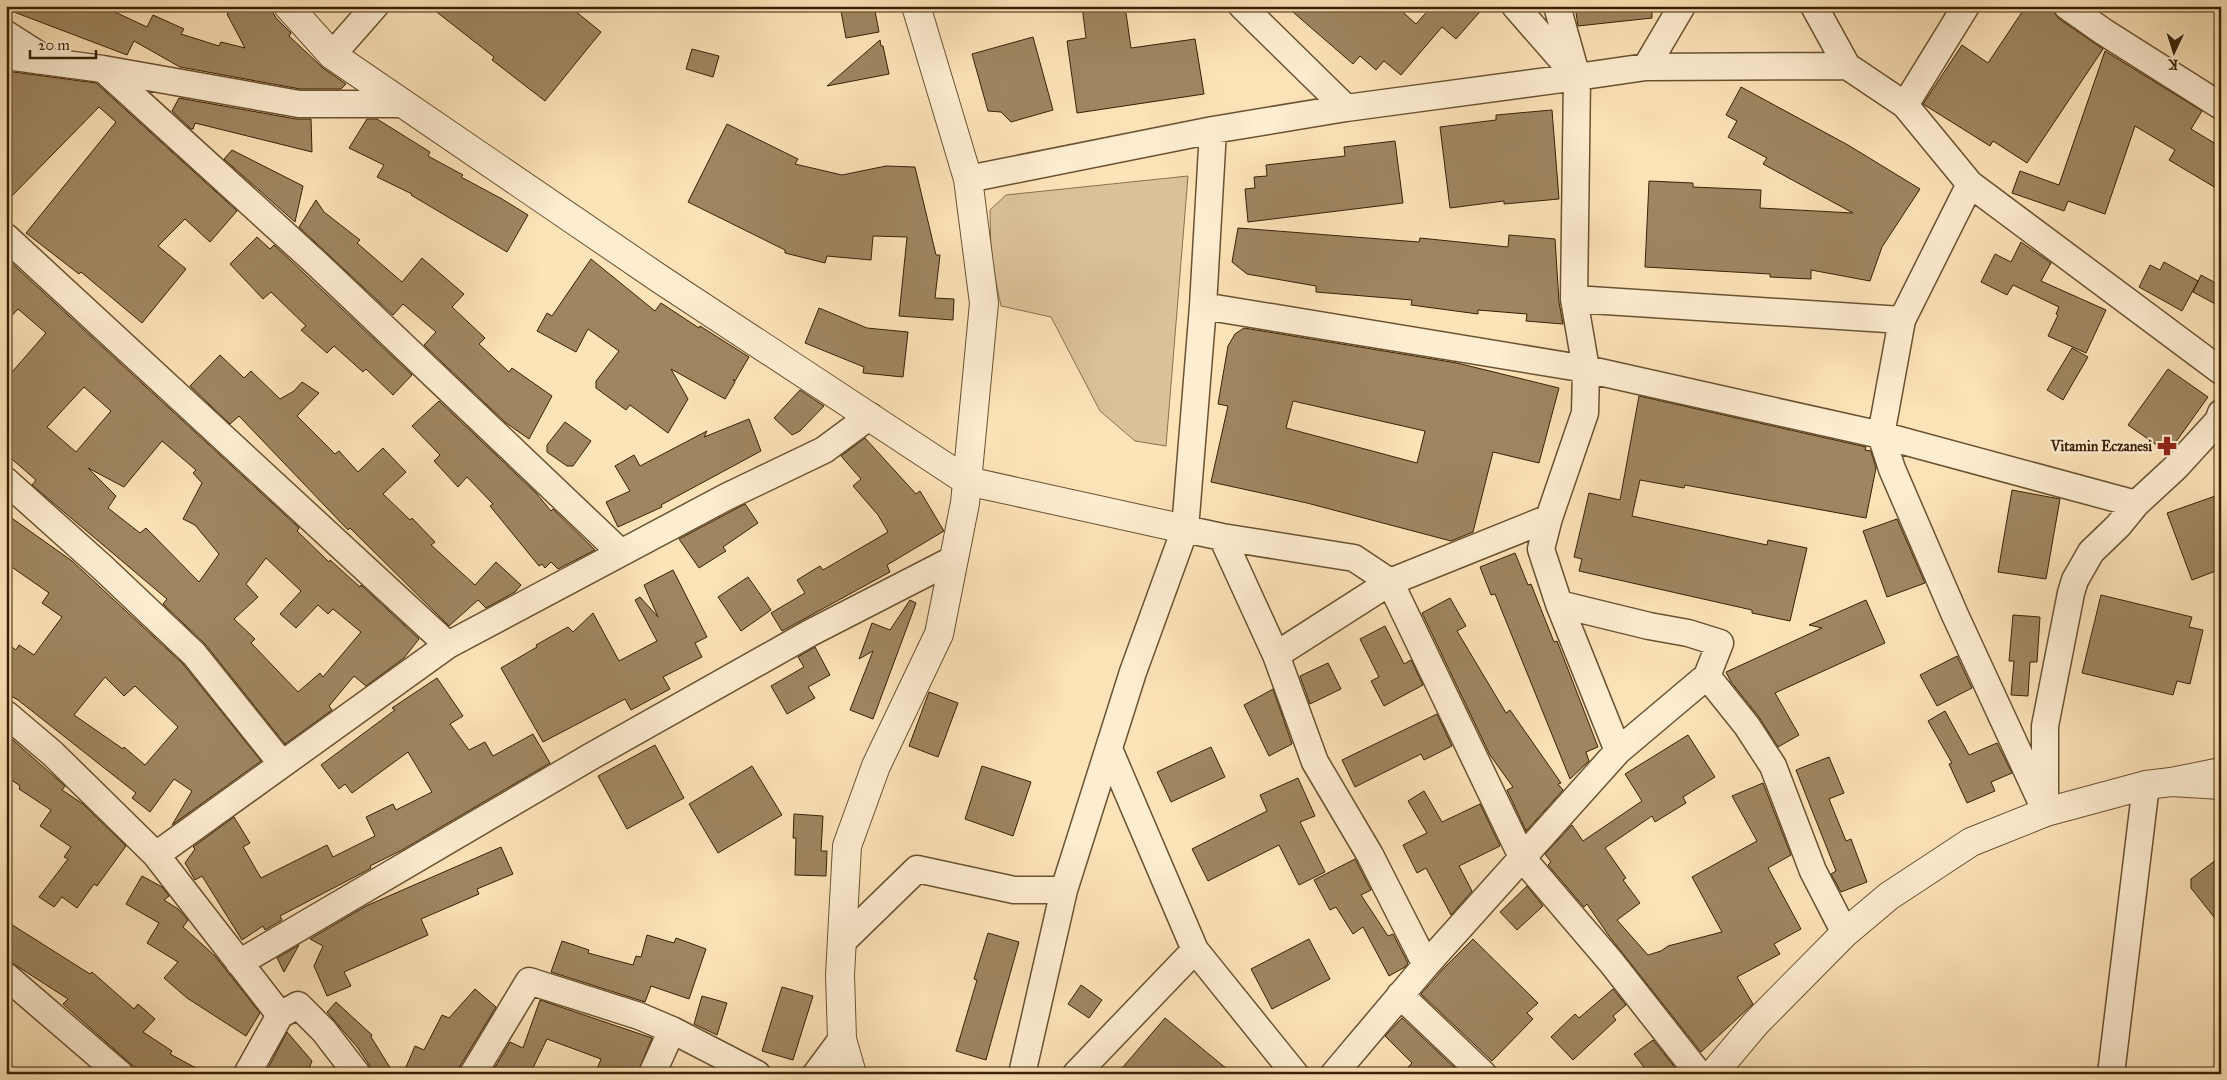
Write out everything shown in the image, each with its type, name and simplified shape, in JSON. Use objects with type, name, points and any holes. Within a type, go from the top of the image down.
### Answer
[{"type":"street","points":[[288,6],[332,55],[660,279],[967,481],[1222,537],[1354,558],[1390,582],[1523,859],[1611,962],[1699,1074]]},
{"type":"street","points":[[332,55],[375,6]]},
{"type":"street","points":[[852,1074],[842,1039],[840,975],[847,846],[876,766],[939,634],[965,503],[984,303],[968,179],[916,6]]},
{"type":"street","points":[[1242,6],[1346,108]]},
{"type":"street","points":[[1515,6],[1577,77]]},
{"type":"street","points":[[1557,6],[1577,77],[1574,299],[1586,370],[1585,413],[1549,518],[1541,549],[1559,604],[1618,751]]},
{"type":"street","points":[[1646,67],[1682,6]]},
{"type":"street","points":[[1814,6],[1847,66],[1906,105],[1970,184],[2221,371]]},
{"type":"street","points":[[1906,105],[1966,6]]},
{"type":"street","points":[[2068,6],[2104,32],[2221,106]]},
{"type":"street","points":[[6,34],[49,62]]},
{"type":"street","points":[[6,56],[103,69],[299,104],[404,104]]},
{"type":"street","points":[[968,179],[1213,130],[1346,108],[1646,67],[1847,66]]},
{"type":"street","points":[[103,69],[314,261],[620,552]]},
{"type":"street","points":[[1022,1074],[1064,890],[1133,672],[1185,529],[1203,306],[1213,130]]},
{"type":"street","points":[[1970,184],[1902,320],[1881,435],[1892,469],[1955,615],[2046,812]]},
{"type":"street","points":[[6,237],[448,645]]},
{"type":"street","points":[[1574,299],[1902,320]]},
{"type":"street","points":[[1203,306],[1586,370],[1881,435],[2136,504]]},
{"type":"street","points":[[2046,812],[2045,726],[2075,580],[2091,552],[2118,526],[2136,504],[2176,467],[2218,421],[2221,413]]},
{"type":"street","points":[[156,854],[448,645],[726,497],[824,450],[870,416]]},
{"type":"street","points":[[6,481],[102,567],[194,654],[282,764]]},
{"type":"street","points":[[1276,655],[1390,582],[1549,518]]},
{"type":"street","points":[[1222,537],[1276,655],[1314,762],[1370,855],[1426,965]]},
{"type":"street","points":[[239,963],[590,757],[810,633],[954,558]]},
{"type":"street","points":[[1334,1074],[1426,965],[1618,751],[1707,676],[1720,643],[1688,633],[1649,626],[1559,604]]},
{"type":"street","points":[[1707,676],[1747,726],[1773,766],[1813,871],[1845,933]]},
{"type":"street","points":[[6,714],[52,753],[156,854],[280,1015]]},
{"type":"street","points":[[1109,749],[1195,950],[1295,1074]]},
{"type":"street","points":[[1713,1074],[1756,1023],[1845,933],[1889,896],[1970,842],[2046,812],[2158,783],[2221,772]]},
{"type":"street","points":[[2158,783],[2221,785]]},
{"type":"street","points":[[2111,1074],[2158,783]]},
{"type":"street","points":[[842,942],[917,869],[1014,890],[1064,890]]},
{"type":"street","points":[[1076,1074],[1195,950]]},
{"type":"street","points":[[6,976],[120,1074]]},
{"type":"street","points":[[473,1074],[530,981],[639,1016],[672,1030],[757,1074]]},
{"type":"street","points":[[1400,995],[1483,1074]]},
{"type":"street","points":[[248,1074],[280,1015],[298,1005],[324,1031],[357,1074]]},
{"type":"street","points":[[652,1074],[672,1030]]},
{"type":"street","points":[[816,1074],[842,1039]]},
{"type":"shaded area","points":[[1188,176],[1166,446],[1135,441],[1100,411],[1051,317],[1001,306],[991,258],[990,210],[1006,195]]},
{"type":"building","points":[[6,6],[102,6],[147,27],[153,15],[184,29],[181,34],[219,46],[221,42],[245,48],[227,14],[234,6],[269,6],[276,18],[291,33],[289,36],[323,68],[346,84],[341,89],[300,89],[180,67],[134,41],[127,55],[6,9]]},
{"type":"building","points":[[429,6],[569,6],[601,32],[545,101],[492,60],[494,57]]},
{"type":"building","points":[[840,6],[874,6],[879,32],[846,38]]},
{"type":"building","points":[[1082,6],[1125,6],[1131,48],[1195,39],[1204,94],[1077,113],[1067,41],[1086,38]]},
{"type":"building","points":[[1286,6],[1396,6],[1416,24],[1432,6],[1485,6],[1456,39],[1442,27],[1401,75],[1384,61],[1376,70],[1360,56],[1353,64]]},
{"type":"building","points":[[1575,6],[1652,6],[1652,18],[1578,26]]},
{"type":"building","points":[[2026,6],[2047,6],[2053,10],[2058,18],[2103,49],[2027,163],[1993,141],[1990,146],[1923,104],[1962,45],[1988,63]]},
{"type":"building","points":[[1033,37],[1053,110],[1011,122],[1001,112],[988,111],[972,54]]},
{"type":"building","points":[[880,40],[889,74],[827,86]]},
{"type":"building","points":[[692,49],[719,56],[713,77],[686,69]]},
{"type":"building","points":[[2105,51],[2202,111],[2191,129],[2221,147],[2221,191],[2169,160],[2175,150],[2135,126],[2105,214],[2068,201],[2064,211],[2012,193],[2020,171],[2059,185]]},
{"type":"building","points":[[6,71],[96,83],[237,211],[210,242],[185,219],[158,246],[186,269],[142,323],[81,272],[79,274],[26,233],[116,122],[99,107],[6,202]]},
{"type":"building","points":[[1741,87],[1848,145],[1920,189],[1882,247],[1870,281],[1811,270],[1811,279],[1770,277],[1770,274],[1645,267],[1649,181],[1693,183],[1693,187],[1761,190],[1760,208],[1853,213],[1763,164],[1767,158],[1728,137],[1737,121],[1726,115]]},
{"type":"building","points":[[179,98],[296,119],[311,119],[312,152],[195,123],[193,129],[191,129],[172,111]]},
{"type":"building","points":[[1552,110],[1559,199],[1504,204],[1504,201],[1450,208],[1440,127],[1496,120],[1496,115]]},
{"type":"building","points":[[367,119],[377,119],[430,152],[428,156],[463,175],[461,177],[528,215],[507,252],[412,194],[377,177],[384,165],[349,148]]},
{"type":"building","points":[[727,124],[798,159],[795,164],[842,175],[886,166],[915,167],[936,255],[940,255],[935,298],[954,299],[953,320],[899,316],[907,237],[873,236],[871,260],[827,256],[825,263],[785,253],[785,250],[688,202]]},
{"type":"building","points":[[1395,141],[1403,203],[1248,222],[1245,189],[1255,188],[1254,177],[1267,176],[1266,165],[1345,156],[1344,147]]},
{"type":"building","points":[[232,150],[303,186],[295,222],[224,159]]},
{"type":"building","points":[[316,200],[324,212],[360,240],[357,243],[402,282],[422,258],[464,294],[452,307],[485,338],[479,344],[509,372],[512,368],[552,396],[529,439],[506,423],[424,345],[436,332],[403,304],[393,315],[299,227]]},
{"type":"building","points":[[1238,228],[1419,242],[1420,238],[1508,247],[1509,235],[1555,239],[1559,302],[1563,324],[1526,321],[1527,314],[1478,310],[1478,314],[1411,305],[1412,300],[1316,292],[1316,286],[1247,274],[1232,262]]},
{"type":"building","points":[[257,237],[270,249],[274,245],[412,375],[393,395],[366,369],[363,372],[334,346],[327,353],[301,330],[306,326],[271,292],[263,299],[230,264]]},
{"type":"building","points":[[2021,242],[2051,263],[2041,281],[2106,310],[2086,353],[2048,336],[2058,315],[2056,314],[2059,307],[2013,285],[2007,295],[1981,282],[1995,254],[2011,262]]},
{"type":"building","points":[[6,258],[297,526],[299,528],[297,531],[329,562],[330,560],[360,587],[361,585],[419,639],[404,658],[366,686],[354,676],[329,706],[332,710],[285,744],[206,645],[163,604],[167,599],[32,485],[36,480],[6,454],[6,379],[46,333],[18,309],[6,322]],"holes":[[[84,387],[111,411],[76,452],[47,427]],[[162,441],[196,470],[193,473],[202,483],[183,519],[195,525],[219,554],[199,582],[146,528],[140,533],[108,508],[116,496],[88,468],[124,487]],[[266,558],[301,591],[280,614],[296,628],[318,605],[328,614],[333,609],[361,632],[323,677],[320,673],[298,692],[251,643],[255,639],[234,619],[258,597],[246,584]]]},
{"type":"building","points":[[591,259],[655,311],[661,303],[749,357],[735,381],[733,379],[735,382],[725,399],[671,369],[688,399],[668,433],[630,405],[626,410],[596,388],[596,381],[619,351],[588,329],[576,352],[537,331],[547,313],[552,316]]},
{"type":"building","points":[[2164,262],[2198,281],[2182,311],[2139,287],[2150,265],[2160,270]]},
{"type":"building","points":[[2201,275],[2221,286],[2221,307],[2193,292]]},
{"type":"building","points":[[819,308],[867,328],[908,332],[903,377],[863,373],[864,367],[805,343]]},
{"type":"building","points":[[1244,328],[1457,363],[1559,388],[1539,463],[1493,452],[1473,532],[1451,541],[1307,503],[1211,482],[1228,406],[1218,404],[1228,346],[1235,334]],"holes":[[[1293,401],[1425,431],[1417,463],[1286,428]]]},
{"type":"building","points":[[2072,348],[2088,357],[2063,400],[2047,390]]},
{"type":"building","points":[[220,355],[244,378],[251,371],[280,399],[294,391],[302,382],[319,393],[297,416],[335,454],[339,451],[358,472],[383,448],[406,472],[383,494],[410,520],[412,518],[435,542],[431,545],[475,585],[496,562],[521,585],[515,592],[486,608],[478,600],[449,626],[350,528],[348,530],[239,416],[230,424],[190,386]]},
{"type":"building","points":[[2168,369],[2208,397],[2168,453],[2128,425]]},
{"type":"building","points":[[800,390],[824,406],[800,431],[792,435],[774,418]]},
{"type":"building","points":[[1639,396],[1866,447],[1865,450],[1871,451],[1876,468],[1866,518],[1685,485],[1684,488],[1640,480],[1632,516],[1767,545],[1768,540],[1807,548],[1790,621],[1752,613],[1752,610],[1579,571],[1582,559],[1574,557],[1589,493],[1620,500]]},
{"type":"building","points":[[439,401],[536,493],[551,511],[553,509],[595,550],[558,569],[551,562],[545,568],[542,564],[539,566],[490,506],[493,504],[467,477],[458,487],[434,461],[440,455],[412,426]]},
{"type":"building","points":[[749,419],[761,451],[661,505],[662,507],[618,527],[606,502],[630,491],[615,466],[634,455],[640,466],[707,431],[704,437]]},
{"type":"building","points":[[565,422],[591,441],[573,466],[567,466],[547,452],[547,445]]},
{"type":"building","points":[[865,438],[916,494],[920,491],[944,531],[887,565],[890,572],[782,631],[771,613],[805,593],[797,580],[820,566],[823,570],[888,532],[878,515],[853,486],[861,479],[841,456]]},
{"type":"building","points":[[2012,490],[2060,499],[2046,579],[1998,572]]},
{"type":"building","points":[[2221,494],[2221,569],[2192,580],[2167,513]]},
{"type":"building","points":[[745,504],[758,523],[723,547],[726,551],[699,568],[679,539]]},
{"type":"building","points":[[6,514],[72,561],[183,664],[261,761],[172,825],[192,791],[174,779],[150,812],[132,798],[136,793],[18,700],[6,693],[6,643],[16,650],[19,645],[34,655],[62,617],[42,603],[49,593],[6,563]],"holes":[[[105,677],[124,696],[135,686],[178,727],[145,765],[124,747],[123,749],[74,715]]]},
{"type":"building","points":[[1897,519],[1925,583],[1887,597],[1863,531]]},
{"type":"building","points":[[1515,553],[1528,585],[1531,584],[1554,642],[1557,641],[1598,747],[1586,752],[1589,761],[1570,779],[1495,594],[1491,595],[1480,567]]},
{"type":"building","points":[[673,570],[707,637],[695,643],[702,657],[663,677],[670,689],[631,710],[625,699],[543,742],[501,668],[568,627],[573,632],[593,613],[619,661],[657,641],[635,600],[640,597],[658,617],[644,585]]},
{"type":"building","points":[[748,577],[771,610],[741,631],[718,597]]},
{"type":"building","points":[[2101,595],[2192,617],[2189,627],[2203,630],[2190,684],[2177,681],[2173,695],[2082,673]]},
{"type":"building","points":[[1450,598],[1466,626],[1457,631],[1506,713],[1510,710],[1561,783],[1558,784],[1563,790],[1526,831],[1507,790],[1513,787],[1490,755],[1422,613]]},
{"type":"building","points":[[910,600],[916,603],[873,719],[850,710],[873,651],[859,659],[872,623],[890,630]]},
{"type":"building","points":[[1866,600],[1885,643],[1775,693],[1799,735],[1778,747],[1759,717],[1731,682],[1726,672],[1822,628],[1809,625]]},
{"type":"building","points":[[2013,615],[2040,617],[2037,662],[2030,662],[2028,696],[2011,695],[2014,661],[2009,661]]},
{"type":"building","points":[[1385,626],[1404,664],[1411,660],[1423,685],[1384,706],[1371,681],[1379,677],[1360,639]]},
{"type":"building","points":[[815,647],[830,675],[808,687],[815,698],[787,714],[771,686],[804,667],[798,657]]},
{"type":"building","points":[[1957,656],[1972,688],[1937,706],[1920,675]]},
{"type":"building","points":[[1328,663],[1341,689],[1310,704],[1300,676]]},
{"type":"building","points":[[437,678],[463,716],[450,724],[469,750],[485,742],[493,756],[533,734],[550,763],[402,850],[370,866],[371,868],[364,872],[280,916],[282,920],[265,930],[263,926],[242,940],[202,876],[195,880],[185,863],[195,849],[193,847],[234,817],[250,843],[243,847],[261,878],[327,845],[333,857],[375,836],[366,817],[393,804],[396,810],[432,792],[408,752],[352,793],[345,784],[339,789],[321,765],[395,710],[392,708]]},
{"type":"building","points":[[1273,689],[1292,744],[1269,756],[1244,705]]},
{"type":"building","points":[[929,692],[958,703],[938,757],[909,746]]},
{"type":"building","points":[[1945,711],[1969,755],[1997,743],[2012,773],[1991,782],[1995,791],[1967,803],[1949,764],[1952,763],[1928,721]]},
{"type":"building","points":[[1437,714],[1452,746],[1424,760],[1421,754],[1355,787],[1342,760]]},
{"type":"building","points":[[6,734],[65,786],[62,790],[83,804],[126,846],[97,886],[94,884],[77,908],[62,897],[54,907],[39,897],[68,859],[64,857],[71,847],[40,826],[51,810],[19,789],[20,786],[6,776]]},
{"type":"building","points":[[1688,735],[1715,777],[1683,797],[1686,803],[1655,822],[1652,816],[1605,848],[1626,878],[1623,880],[1640,903],[1617,920],[1648,955],[1661,951],[1668,946],[1722,932],[1692,877],[1757,841],[1732,796],[1763,783],[1791,855],[1768,868],[1801,929],[1774,944],[1780,954],[1737,977],[1753,1004],[1701,1052],[1609,936],[1587,904],[1584,907],[1548,865],[1551,862],[1545,854],[1572,825],[1583,841],[1642,801],[1625,774]]},
{"type":"building","points":[[655,745],[684,798],[627,829],[598,776]]},
{"type":"building","points":[[1211,747],[1225,777],[1171,802],[1157,772]]},
{"type":"building","points":[[1829,757],[1844,793],[1829,799],[1846,841],[1851,839],[1867,882],[1841,892],[1831,874],[1836,871],[1796,770]]},
{"type":"building","points":[[752,766],[782,815],[718,853],[689,804]]},
{"type":"building","points":[[982,766],[1031,782],[1013,836],[965,819]]},
{"type":"building","points":[[1298,778],[1315,816],[1300,822],[1325,872],[1299,885],[1279,845],[1208,881],[1192,849],[1267,811],[1260,795]]},
{"type":"building","points":[[1424,791],[1442,822],[1480,804],[1500,846],[1459,866],[1472,891],[1451,915],[1426,868],[1417,873],[1403,845],[1427,833],[1408,801]]},
{"type":"building","points":[[794,814],[823,816],[821,851],[827,851],[826,876],[795,875],[796,838],[793,838]]},
{"type":"building","points":[[501,847],[513,874],[477,889],[479,894],[421,919],[428,935],[344,972],[351,986],[327,996],[314,966],[323,946],[310,939],[366,906]]},
{"type":"building","points":[[2221,856],[2221,926],[2191,888],[2191,879]]},
{"type":"building","points":[[1355,859],[1371,890],[1361,895],[1388,936],[1393,934],[1408,963],[1405,967],[1389,976],[1363,927],[1353,934],[1336,907],[1330,910],[1314,880]]},
{"type":"building","points":[[142,876],[162,887],[169,896],[164,900],[178,909],[188,920],[183,927],[215,956],[260,1013],[246,1036],[187,998],[164,978],[178,962],[147,943],[159,923],[126,904]]},
{"type":"building","points":[[1527,886],[1543,906],[1517,930],[1500,912]]},
{"type":"building","points":[[6,921],[90,974],[92,972],[134,1009],[138,1004],[155,1019],[143,1032],[172,1051],[170,1054],[207,1074],[144,1074],[132,1065],[63,1004],[68,999],[6,959]]},
{"type":"building","points":[[988,933],[1019,942],[986,1060],[956,1051],[977,980],[974,979]]},
{"type":"building","points":[[647,935],[674,943],[676,938],[706,949],[689,999],[651,986],[645,1002],[551,972],[562,941],[589,950],[588,953],[633,965],[636,956],[641,957]]},
{"type":"building","points":[[1309,939],[1330,979],[1272,1009],[1251,969]]},
{"type":"building","points":[[1473,939],[1538,1003],[1527,1013],[1533,1019],[1492,1061],[1421,994]]},
{"type":"building","points":[[299,945],[284,972],[277,958]]},
{"type":"building","points":[[1081,985],[1102,1000],[1089,1018],[1068,1004]]},
{"type":"building","points":[[782,987],[813,996],[793,1060],[762,1051]]},
{"type":"building","points":[[475,989],[496,1007],[460,1066],[458,1074],[403,1074],[415,1046],[424,1050],[442,1015],[449,1018]]},
{"type":"building","points":[[1613,989],[1626,1005],[1613,1016],[1616,1020],[1573,1060],[1551,1037],[1575,1014],[1579,1018]]},
{"type":"building","points":[[702,996],[727,1003],[717,1035],[694,1024]]},
{"type":"building","points":[[540,1000],[652,1038],[637,1074],[595,1074],[601,1059],[547,1039],[530,1074],[491,1074],[510,1042],[523,1048]]},
{"type":"building","points":[[336,1002],[372,1035],[371,1037],[394,1074],[375,1074],[358,1048],[327,1012]]},
{"type":"building","points":[[1165,1018],[1233,1074],[1117,1074]]},
{"type":"building","points":[[1402,1018],[1461,1074],[1402,1074],[1412,1063],[1385,1036]]},
{"type":"building","points":[[287,1032],[312,1061],[307,1074],[265,1074]]},
{"type":"building","points":[[1653,1040],[1680,1074],[1649,1074],[1634,1054]]},
{"type":"place","name":"Vitamin Eczanesi","points":[[2167,446]]}]
